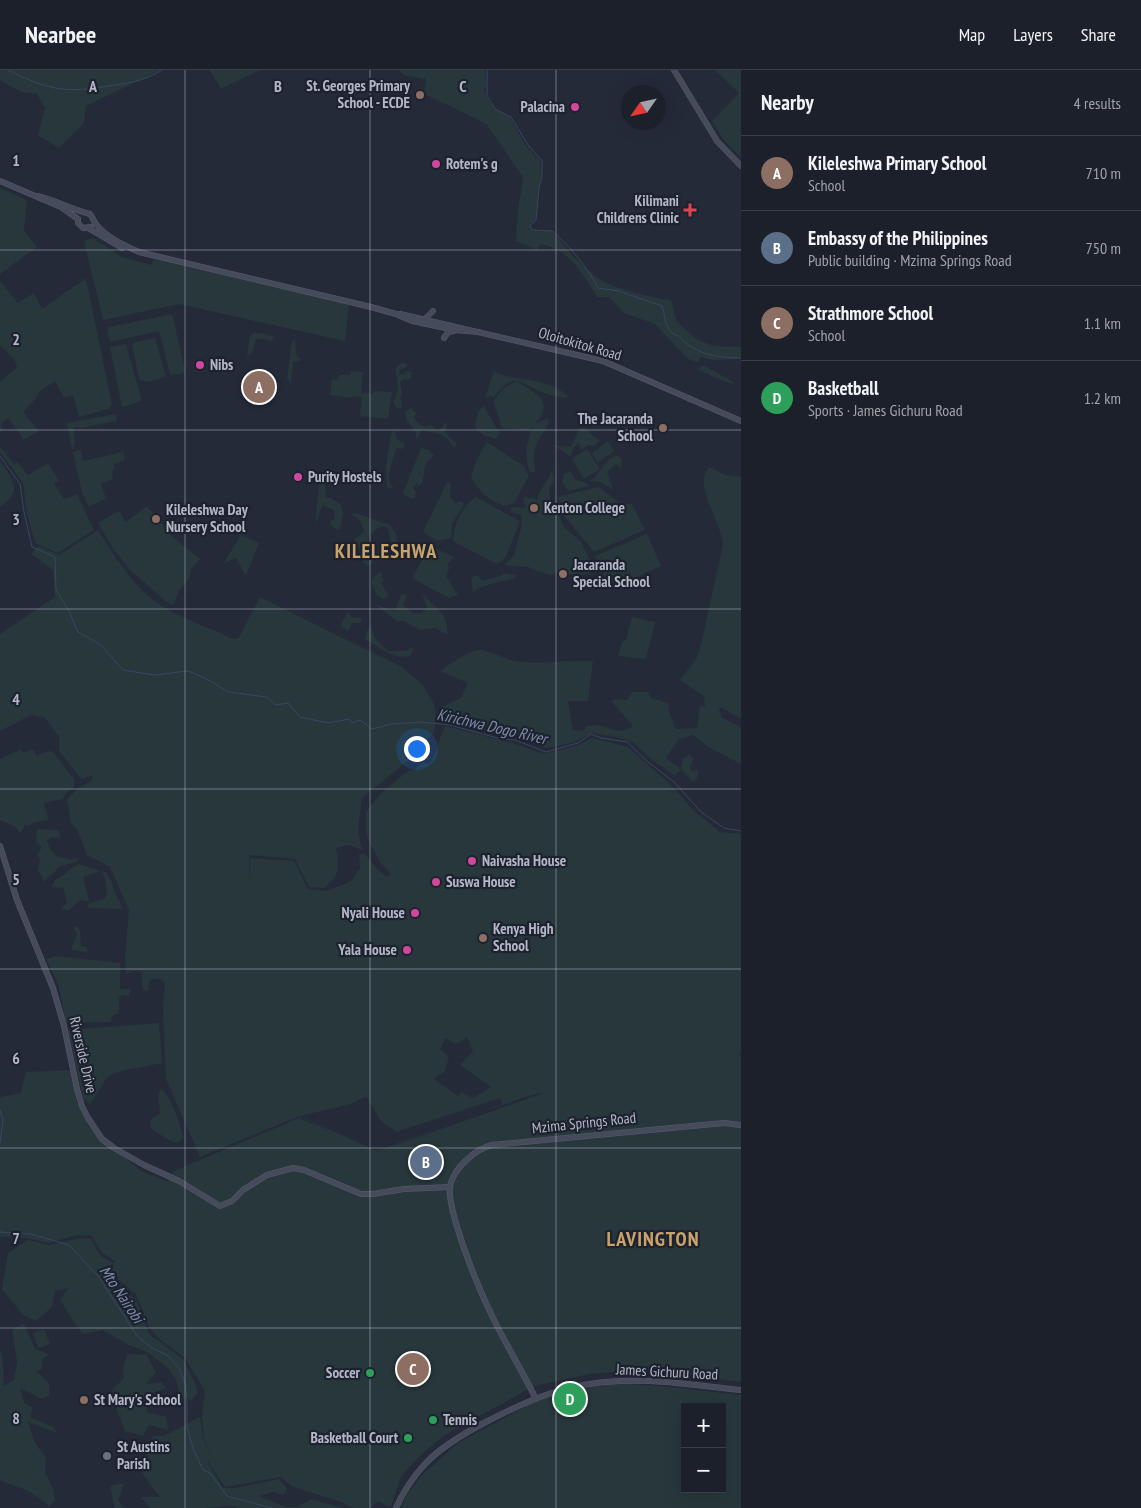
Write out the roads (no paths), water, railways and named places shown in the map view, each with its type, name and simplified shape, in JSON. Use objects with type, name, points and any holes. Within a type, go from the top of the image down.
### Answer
[{"type":"main road","points":[[674,70],[717,140],[741,166]]},
{"type":"main road","points":[[0,181],[61,207],[78,219],[80,226],[88,228],[122,248],[139,252]]},
{"type":"main road","points":[[37,196],[58,201],[83,214],[90,214],[102,230],[119,242],[139,252]]},
{"type":"main road","points":[[78,219],[83,214]]},
{"type":"main road","points":[[88,228],[93,224],[93,220]]},
{"type":"main road","name":"Oloitokitok Road","points":[[139,252],[349,301],[396,314],[603,361],[741,421]]},
{"type":"main road","points":[[425,320],[433,311]]},
{"type":"main road","name":"Oloitokitok Road","points":[[396,314],[412,321],[455,330],[479,332]]},
{"type":"main road","points":[[444,338],[448,332],[455,330]]},
{"type":"main road","name":"Riverside Drive","points":[[0,846],[17,900],[53,988],[64,1026],[82,1106],[102,1139],[114,1148],[144,1165],[179,1181],[220,1206],[232,1201],[243,1190],[267,1175],[293,1168],[304,1170],[361,1194],[404,1189],[450,1187]]},
{"type":"main road","name":"Mzima Springs Road","points":[[450,1187],[456,1174],[470,1156],[484,1146],[492,1144],[724,1123],[741,1125]]},
{"type":"main road","points":[[450,1187],[454,1217],[463,1246],[484,1299],[535,1398]]},
{"type":"main road","name":"James Gichuru Road","points":[[396,1508],[416,1475],[441,1450],[472,1429],[535,1398],[582,1385],[621,1380],[741,1390]]},
{"type":"waterway","points":[[8,70],[48,87],[72,90],[128,83],[162,70]]},
{"type":"waterway","points":[[487,70],[487,96],[495,109],[511,117],[528,145],[542,161],[542,177],[539,187],[536,220],[530,225],[532,230],[552,231],[578,257],[598,288],[619,291],[662,306],[670,331],[690,346],[709,354],[741,358]]},
{"type":"waterway","name":"Kirichwa Dogo River","points":[[0,456],[20,484],[32,547],[55,557],[56,590],[69,611],[78,632],[101,645],[123,670],[154,675],[188,671],[205,678],[228,692],[267,697],[276,705],[288,703],[300,717],[328,723],[349,719],[352,723],[360,720],[372,729],[391,724],[422,722],[450,725],[501,739],[515,740],[546,752],[578,743],[591,734],[601,738],[627,742],[648,762],[674,782],[701,812],[724,828],[741,831]]},
{"type":"waterway","name":"Mto Nairobi","points":[[0,1110],[3,1120],[0,1143]]},
{"type":"waterway","name":"Mto Nairobi","points":[[0,1232],[31,1234],[69,1245],[99,1277],[137,1336],[152,1348],[167,1355],[179,1368],[185,1383],[187,1427],[193,1448],[203,1470],[210,1473],[227,1496],[272,1508]]},
{"type":"place","name":"St. Georges Primary School - ECDE","points":[[420,95]]},
{"type":"place","name":"Palacina","points":[[575,107]]},
{"type":"place","name":"Rotem's g","points":[[436,164]]},
{"type":"place","name":"Kilimani Childrens Clinic","points":[[690,210]]},
{"type":"place","name":"Nibs","points":[[200,365]]},
{"type":"place","name":"Kileleshwa Primary School","points":[[259,387]]},
{"type":"place","name":"The Jacaranda School","points":[[663,428]]},
{"type":"place","name":"Purity Hostels","points":[[298,477]]},
{"type":"place","name":"Kenton College","points":[[534,508]]},
{"type":"place","name":"Kileleshwa Day Nursery School","points":[[156,519]]},
{"type":"place","name":"Jacaranda Special School","points":[[563,574]]},
{"type":"place","name":"Naivasha House","points":[[472,861]]},
{"type":"place","name":"Suswa House","points":[[436,882]]},
{"type":"place","name":"Nyali House","points":[[415,913]]},
{"type":"place","name":"Kenya High School","points":[[483,938]]},
{"type":"place","name":"Yala House","points":[[407,950]]},
{"type":"place","name":"Embassy of the Philippines","points":[[426,1162]]},
{"type":"place","name":"Strathmore School","points":[[413,1369]]},
{"type":"place","name":"Soccer","points":[[370,1373]]},
{"type":"place","name":"Basketball","points":[[570,1399]]},
{"type":"place","name":"St Mary's School","points":[[84,1400]]},
{"type":"place","name":"Tennis","points":[[433,1420]]},
{"type":"place","name":"Basketball Court","points":[[408,1438]]},
{"type":"place","name":"St Austins Parish","points":[[107,1456]]},
{"type":"district","name":"KILELESHWA","points":[[386,551]]},
{"type":"district","name":"LAVINGTON","points":[[653,1239]]}]
